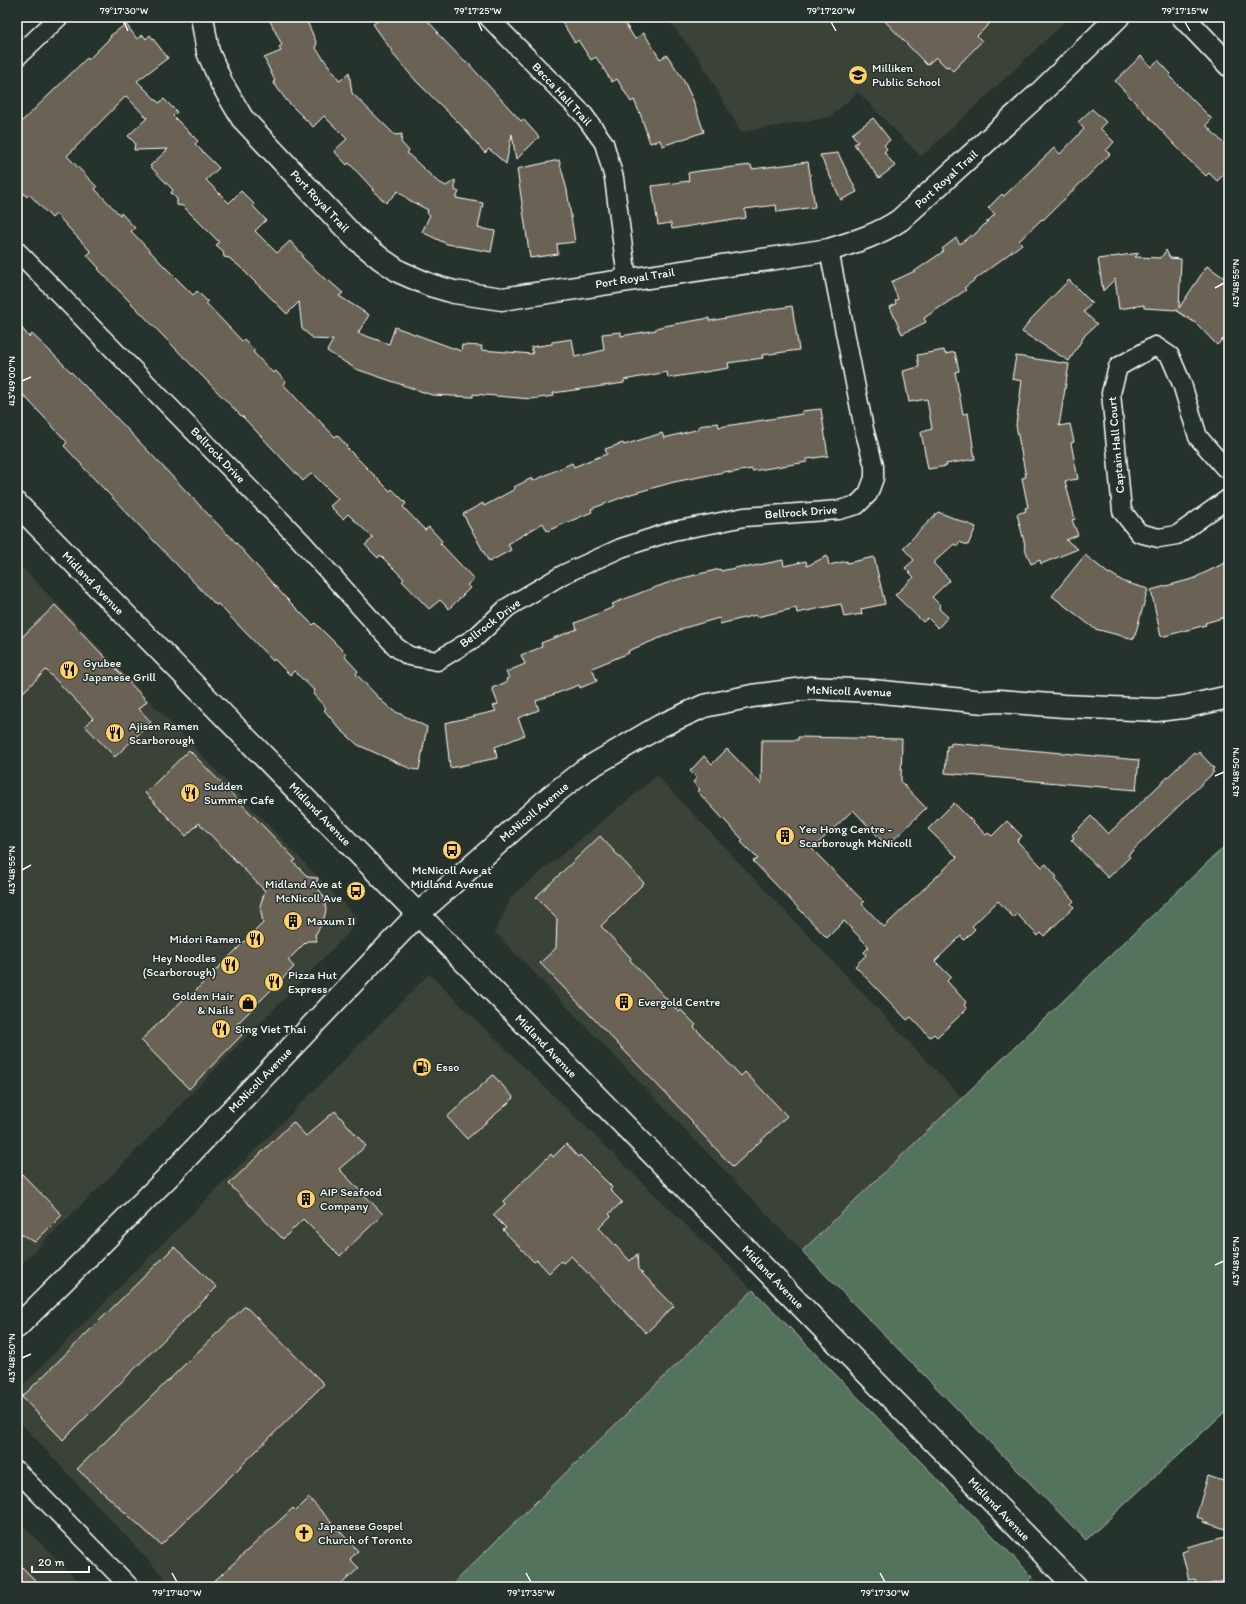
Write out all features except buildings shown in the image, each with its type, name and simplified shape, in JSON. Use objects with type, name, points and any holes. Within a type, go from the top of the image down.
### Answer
[{"type":"main road","name":"Port Royal Trail","points":[[202,17],[208,52],[222,84],[242,118],[354,237],[400,272],[430,285],[454,292],[502,299],[627,279],[829,250],[868,238],[900,220],[1042,91],[1118,17]]},
{"type":"main road","points":[[1183,17],[1229,65]]},
{"type":"main road","name":"Midland Avenue","points":[[17,504],[1076,1587]]},
{"type":"main road","name":"McNicoll Avenue","points":[[17,1327],[172,1173],[418,914],[550,796],[583,771],[660,726],[704,706],[752,696],[811,688],[872,691],[984,702],[999,701],[1064,706],[1157,710],[1184,707],[1229,697]]},
{"type":"street","points":[[17,57],[59,17]]},
{"type":"street","name":"Becca Hall Trail","points":[[488,17],[583,114],[604,143],[614,178],[627,279]]},
{"type":"street","name":"Bellrock Drive","points":[[17,251],[302,541],[396,647],[409,656],[437,661],[476,637],[508,607],[564,574],[621,548],[673,531],[744,516],[839,510],[858,505],[868,494],[874,478],[874,466],[863,422],[829,250]]},
{"type":"street","name":"Captain Hall Court","points":[[1229,468],[1224,467],[1198,437],[1182,384],[1170,356],[1155,346],[1118,368],[1111,393],[1122,511],[1139,533],[1159,538],[1177,536],[1229,498]]},
{"type":"street","points":[[17,1471],[130,1587]]},
{"type":"shaded area","name":"Milliken Public School","points":[[665,17],[1070,17],[921,157],[858,92],[830,117],[741,132],[698,57]]},
{"type":"shaded area","points":[[17,562],[358,919],[350,931],[120,1167],[17,1268]]},
{"type":"shaded area","points":[[657,776],[962,1098],[802,1251],[495,932],[512,896]]},
{"type":"shaded area","points":[[429,974],[753,1290],[449,1587],[173,1587],[17,1419],[18,1390]]},
{"type":"shaded area","points":[[17,1519],[84,1587],[17,1587]]},
{"type":"shaded area","points":[[1033,1577],[1042,1587],[1022,1587]]},
{"type":"green space","points":[[1229,842],[1229,1408],[1086,1540],[802,1251]]},
{"type":"green space","points":[[753,1290],[1033,1577],[1022,1587],[449,1587]]},
{"type":"place","name":"Milliken Public School","points":[[858,75]]},
{"type":"place","name":"Gyubee Japanese Grill","points":[[69,670]]},
{"type":"place","name":"Ajisen Ramen Scarborough","points":[[115,733]]},
{"type":"place","name":"Sudden Summer Cafe","points":[[190,793]]},
{"type":"place","name":"Yee Hong Centre - Scarborough McNicoll","points":[[785,836]]},
{"type":"place","name":"McNicoll Ave at Midland Avenue","points":[[452,850]]},
{"type":"place","name":"Midland Ave at McNicoll Ave","points":[[356,891]]},
{"type":"place","name":"Maxum II","points":[[293,921]]},
{"type":"place","name":"Midori Ramen","points":[[255,939]]},
{"type":"place","name":"Hey Noodles (Scarborough)","points":[[230,965]]},
{"type":"place","name":"Pizza Hut Express","points":[[274,982]]},
{"type":"place","name":"Evergold Centre","points":[[624,1002]]},
{"type":"place","name":"Golden Hair & Nails","points":[[248,1003]]},
{"type":"place","name":"Sing Viet Thai","points":[[221,1029]]},
{"type":"place","name":"Esso","points":[[422,1067]]},
{"type":"place","name":"AIP Seafood Company","points":[[306,1199]]},
{"type":"place","name":"Japanese Gospel Church of Toronto","points":[[304,1533]]}]
